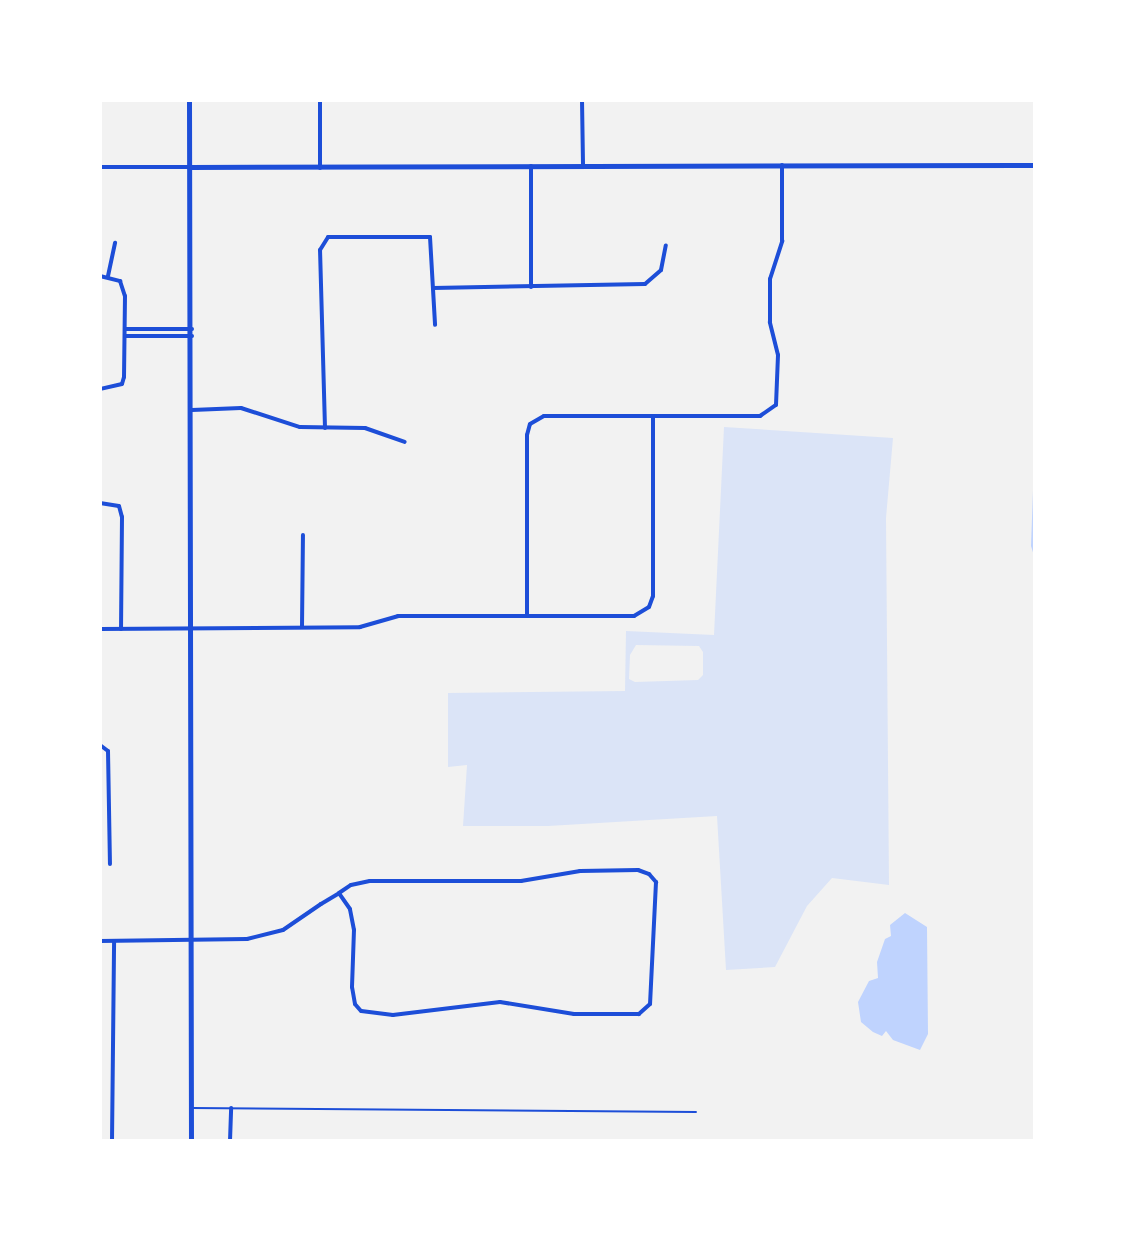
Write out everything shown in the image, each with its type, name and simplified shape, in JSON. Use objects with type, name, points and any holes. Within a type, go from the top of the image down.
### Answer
[{"type":"street","points":[[189,100],[192,333],[191,1141]]},
{"type":"street","points":[[320,100],[320,168]]},
{"type":"street","points":[[582,100],[583,166]]},
{"type":"street","points":[[527,616],[527,435],[530,424],[544,416],[760,416],[776,405],[778,355],[770,322],[770,279],[782,241],[782,165]]},
{"type":"street","points":[[100,167],[1035,165]]},
{"type":"street","points":[[531,166],[531,287]]},
{"type":"street","points":[[325,428],[320,250],[328,237],[430,237],[435,325]]},
{"type":"street","points":[[108,276],[115,243]]},
{"type":"street","points":[[433,288],[645,284],[661,270],[666,245]]},
{"type":"street","points":[[100,276],[120,281],[125,296],[122,384],[100,389]]},
{"type":"street","points":[[125,329],[192,333]]},
{"type":"street","points":[[125,336],[192,333]]},
{"type":"street","points":[[192,410],[241,408],[300,427],[365,428],[405,442]]},
{"type":"street","points":[[100,629],[360,627],[398,616],[634,616],[649,607],[653,596],[653,416]]},
{"type":"street","points":[[100,503],[119,506],[122,517],[121,629]]},
{"type":"street","points":[[302,627],[303,535]]},
{"type":"street","points":[[100,745],[108,751],[110,864]]},
{"type":"street","points":[[100,941],[247,939],[283,930],[351,885],[370,881],[521,881],[594,870],[649,874],[656,889],[650,1004],[639,1014],[574,1014],[500,1002],[393,1015],[361,1011],[355,1004],[352,987],[354,930],[350,909],[339,893]]},
{"type":"street","points":[[112,1141],[114,941]]},
{"type":"street","points":[[230,1141],[231,1108]]},
{"type":"lane","points":[[191,1108],[696,1112]]},
{"type":"shaded area","points":[[724,427],[893,438],[886,518],[889,885],[832,878],[807,906],[775,967],[726,970],[717,816],[548,826],[463,826],[467,765],[448,767],[448,693],[625,691],[626,631],[714,635]],"holes":[[[636,645],[699,646],[703,652],[703,675],[698,680],[635,682],[629,679],[630,655]]]},
{"type":"water","points":[[1035,436],[1035,559],[1031,546]]},
{"type":"water","points":[[905,913],[927,927],[928,1034],[920,1050],[893,1040],[886,1031],[882,1036],[873,1032],[861,1022],[858,1002],[869,981],[878,978],[877,962],[885,939],[891,936],[890,925]]}]
